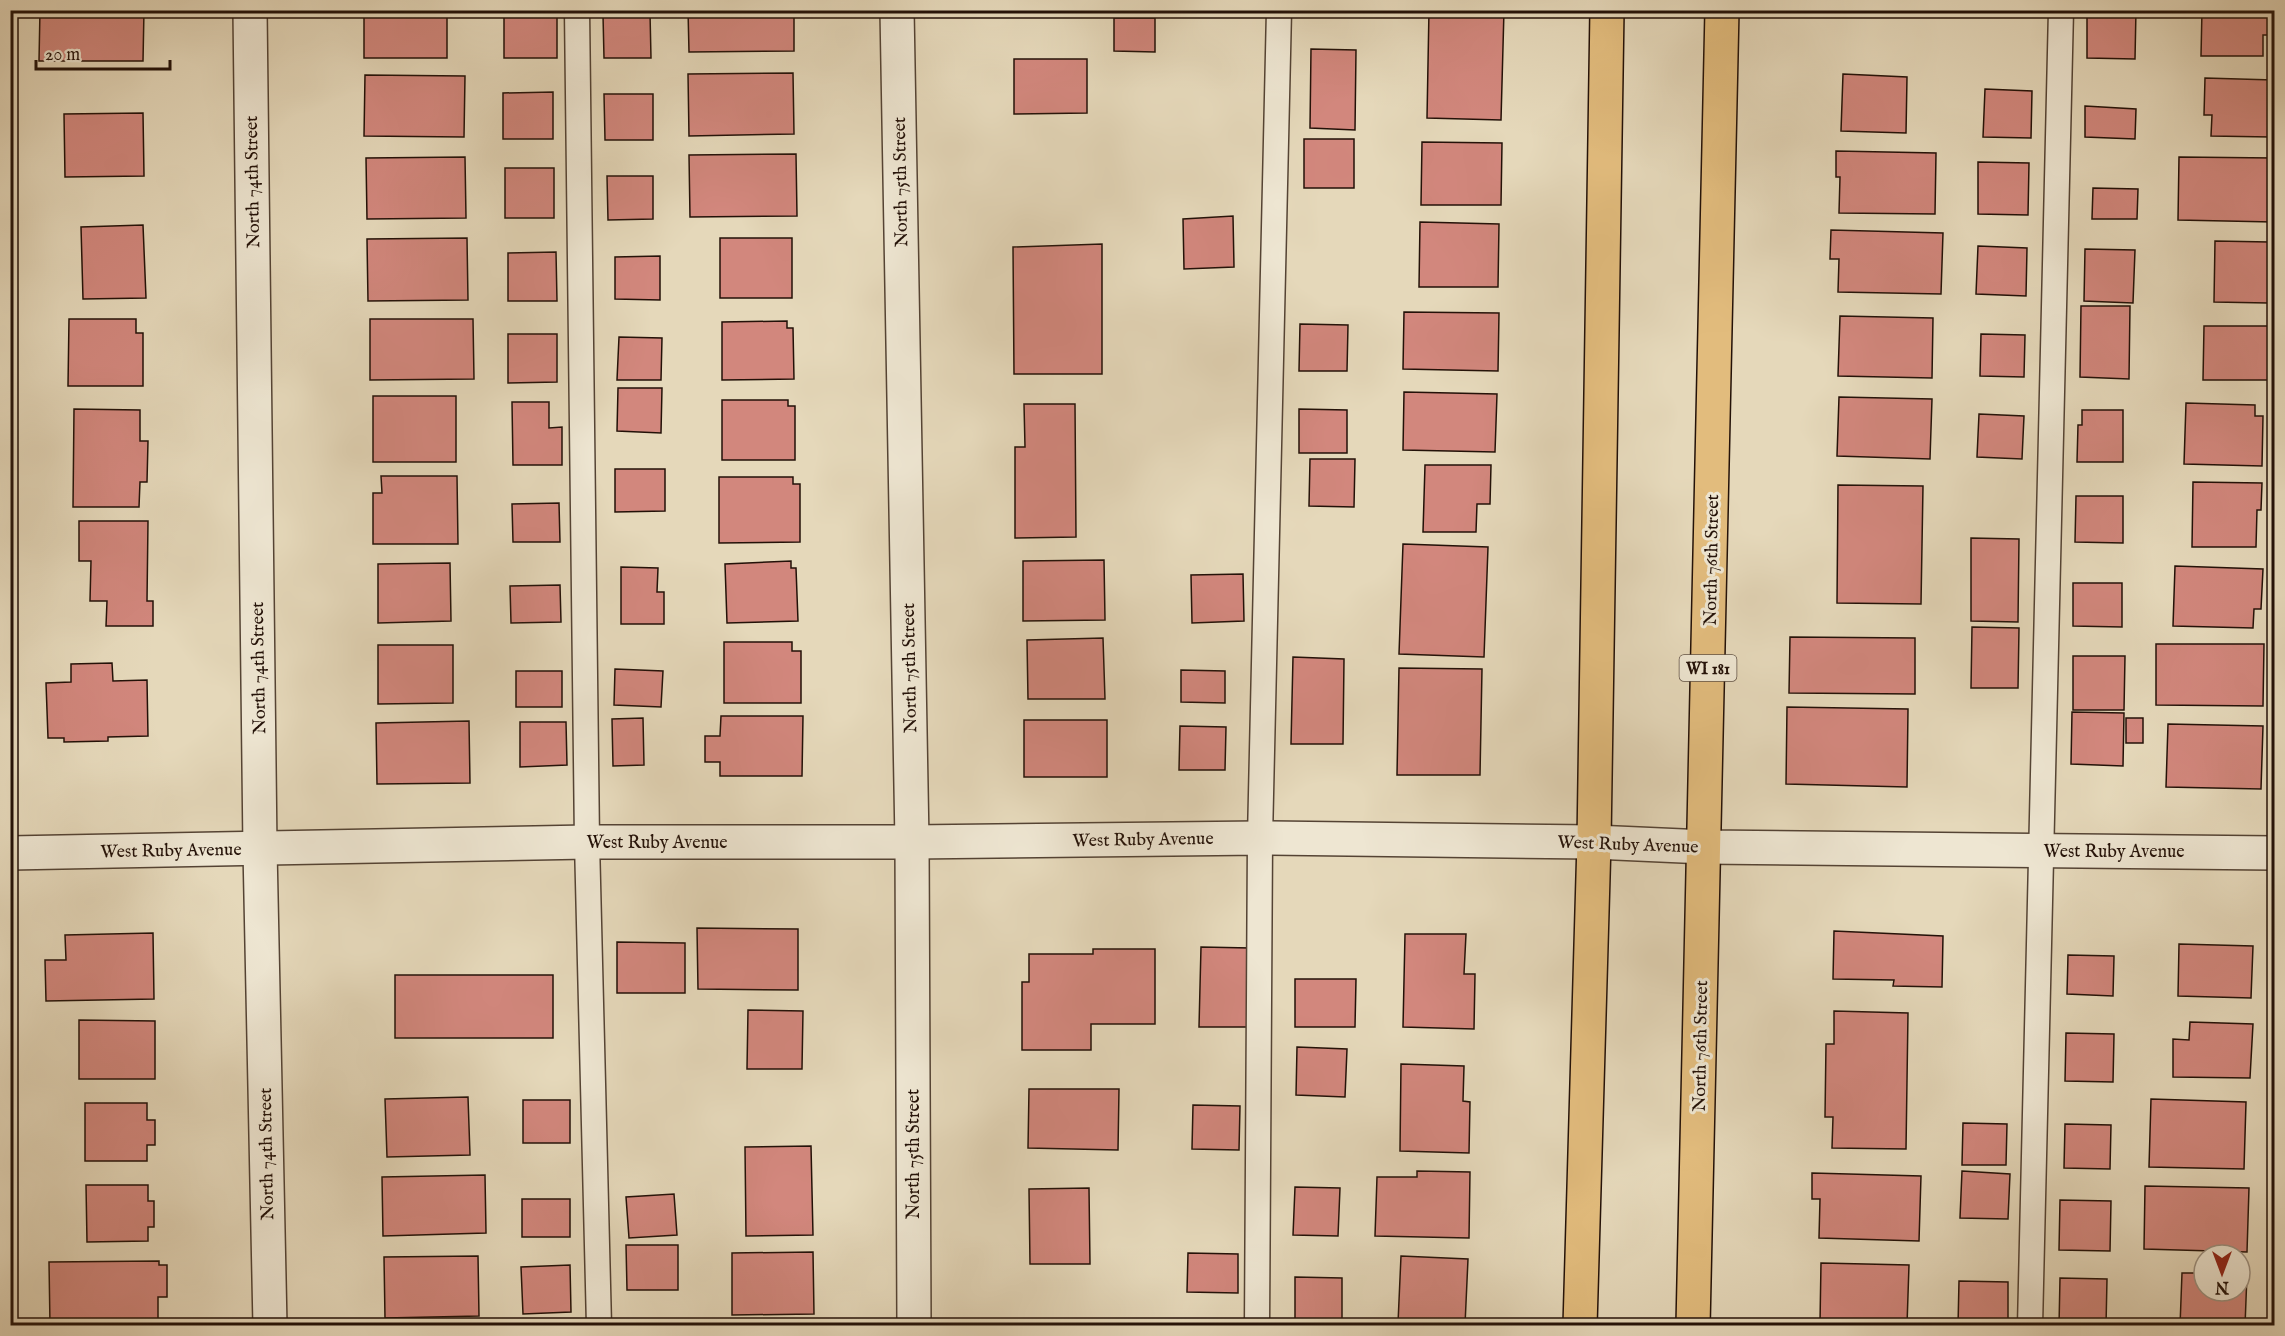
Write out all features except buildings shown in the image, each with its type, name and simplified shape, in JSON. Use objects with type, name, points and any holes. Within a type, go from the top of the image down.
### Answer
[{"type":"main road","points":[[1580,1326],[1594,842],[1607,10]]},
{"type":"main road","name":"North 76th Street","points":[[1693,1326],[1722,10]]},
{"type":"street","name":"North 74th Street","points":[[250,10],[260,849],[270,1326]]},
{"type":"street","name":"North 75th Street","points":[[897,10],[912,842],[914,1326]]},
{"type":"street","name":"West Ruby Avenue","points":[[10,853],[587,842],[912,842],[1260,838],[1594,842],[1705,847],[2274,853]]},
{"type":"lane","points":[[577,10],[587,842],[599,1326]]},
{"type":"lane","points":[[1257,1326],[1260,838],[1279,10]]},
{"type":"lane","points":[[2030,1326],[2061,10]]}]
